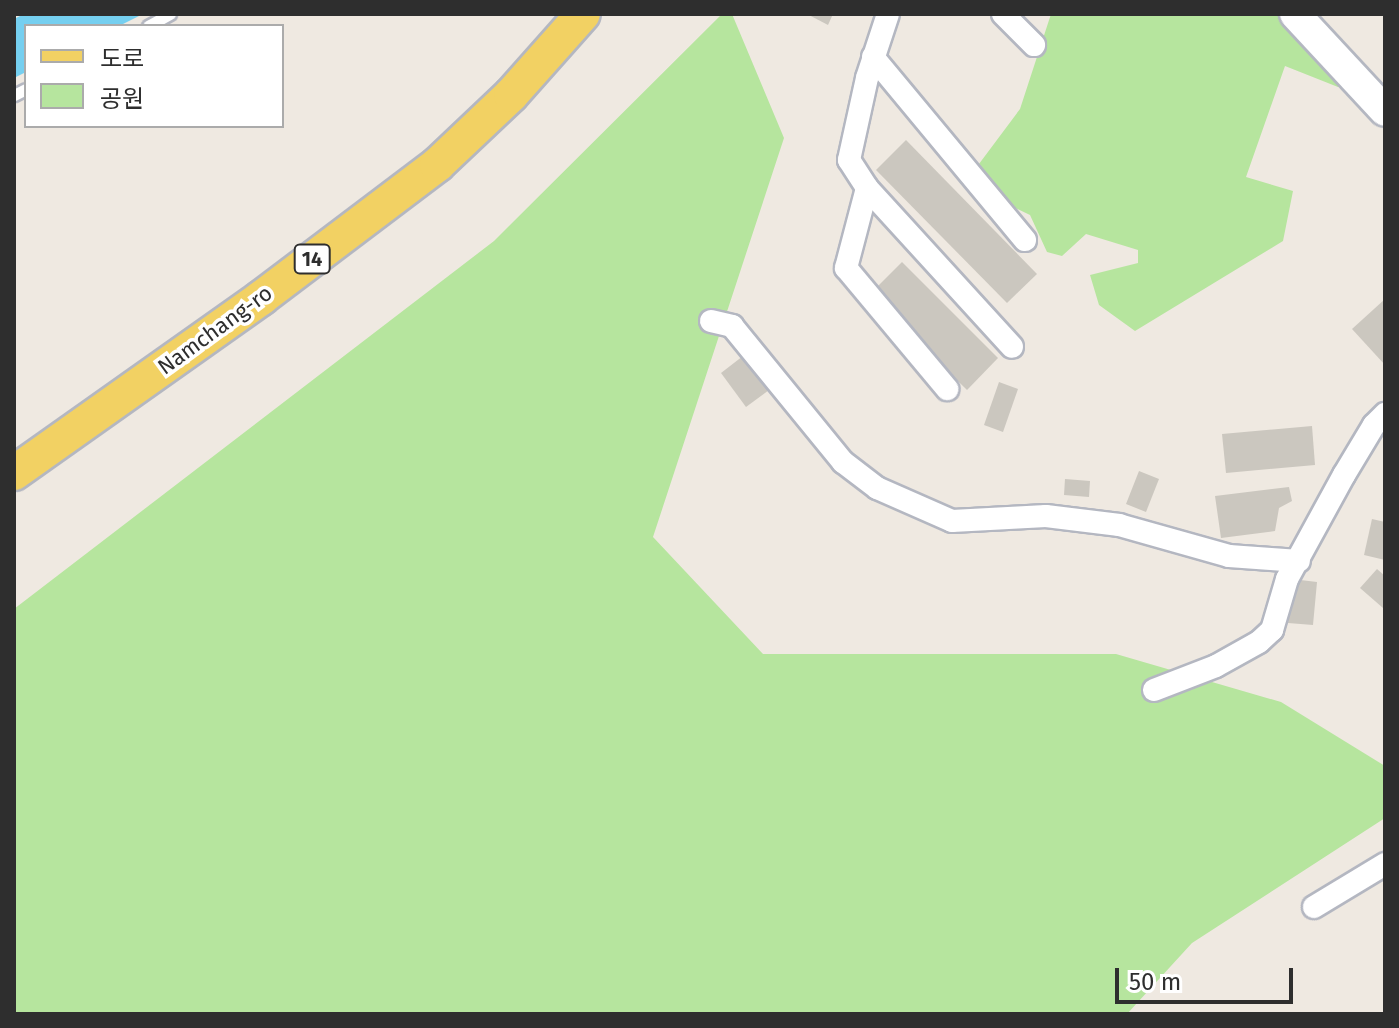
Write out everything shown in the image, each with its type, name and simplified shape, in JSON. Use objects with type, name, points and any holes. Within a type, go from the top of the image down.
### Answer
[{"type":"main road","name":"Namchang-ro","points":[[14,473],[261,298],[437,165],[511,95],[583,14]]},
{"type":"main road","points":[[1295,14],[1385,111]]},
{"type":"street","points":[[888,14],[873,57],[849,160],[867,188],[1012,347]]},
{"type":"street","points":[[1003,14],[1034,45]]},
{"type":"street","points":[[873,57],[1025,240]]},
{"type":"street","points":[[867,188],[846,268],[947,389]]},
{"type":"street","points":[[711,321],[732,326],[843,462],[877,488],[952,521],[1046,516],[1119,525],[1229,556],[1299,561]]},
{"type":"street","points":[[1154,690],[1216,666],[1259,642],[1272,630],[1287,579],[1381,424]]},
{"type":"street","points":[[1314,907],[1385,864]]},
{"type":"lane","points":[[152,24],[170,14]]},
{"type":"green space","points":[[722,14],[732,14],[784,138],[653,537],[763,654],[1116,654],[1281,702],[1385,766],[1385,818],[1192,943],[1127,1014],[14,1014],[14,609],[494,241]]},
{"type":"green space","points":[[1051,14],[1295,14],[1357,80],[1338,87],[1285,66],[1246,177],[1293,191],[1283,241],[1135,331],[1099,305],[1090,275],[1138,263],[1138,250],[1086,234],[1062,256],[1047,252],[1030,215],[985,193],[973,172],[1020,109]]},
{"type":"water","points":[[24,14],[143,14],[123,24],[24,24],[24,73],[14,78],[14,19]]},
{"type":"building","points":[[807,14],[833,14],[828,25]]},
{"type":"building","points":[[906,140],[1037,274],[1007,303],[876,170]]},
{"type":"building","points":[[902,262],[998,358],[967,390],[870,294]]},
{"type":"building","points":[[1385,299],[1385,365],[1352,329]]},
{"type":"building","points":[[743,356],[769,390],[746,407],[721,373]]},
{"type":"building","points":[[999,382],[1018,389],[1003,432],[984,425]]},
{"type":"building","points":[[1312,426],[1315,465],[1226,473],[1222,434]]},
{"type":"building","points":[[1139,471],[1159,479],[1146,512],[1126,504]]},
{"type":"building","points":[[1065,479],[1090,481],[1089,497],[1064,495]]},
{"type":"building","points":[[1289,487],[1292,501],[1279,508],[1275,531],[1221,538],[1215,496]]},
{"type":"building","points":[[1372,519],[1385,522],[1385,560],[1364,555]]},
{"type":"building","points":[[1377,569],[1385,576],[1383,608],[1360,588]]},
{"type":"building","points":[[1292,579],[1317,582],[1313,625],[1288,623]]}]
